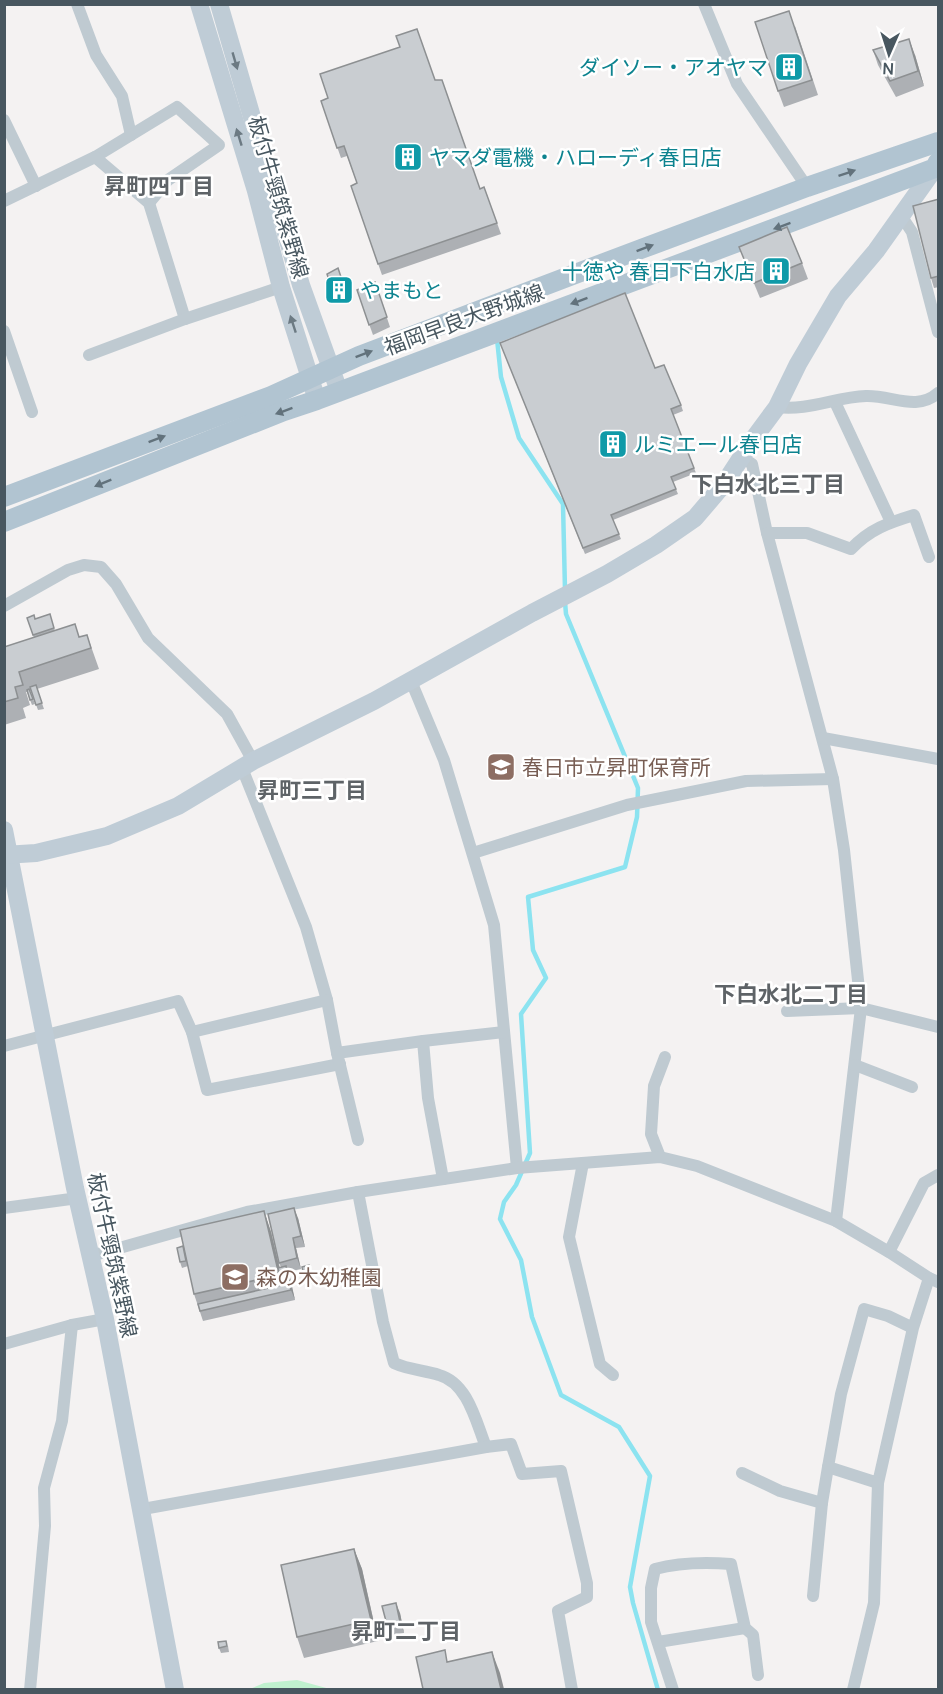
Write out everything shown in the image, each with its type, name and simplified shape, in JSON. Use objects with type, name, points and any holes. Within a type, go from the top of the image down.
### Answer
[{"type":"main road","name":"板付牛頸筑紫野線","points":[[200,4],[256,191],[281,287],[317,400]]},
{"type":"main road","name":"板付牛頸筑紫野線","points":[[219,4],[301,285],[339,391]]},
{"type":"main road","name":"福岡早良大野城線","points":[[4,497],[271,396],[330,368],[807,187],[939,142]]},
{"type":"main road","name":"福岡早良大野城線","points":[[4,522],[284,411],[937,166]]},
{"type":"main road","points":[[7,855],[36,853],[107,836],[178,806],[247,764],[411,681],[656,545],[695,518],[724,483],[777,407],[798,364],[838,296],[902,217],[937,166]]},
{"type":"main road","name":"板付牛頸筑紫野線","points":[[4,830],[7,855],[105,1319],[176,1689]]},
{"type":"street","points":[[77,4],[96,55],[122,96],[131,135]]},
{"type":"street","points":[[704,4],[737,84],[807,187]]},
{"type":"street","points":[[4,201],[95,157],[177,107],[219,145],[168,180],[149,203]]},
{"type":"street","points":[[4,120],[36,186]]},
{"type":"street","points":[[95,157],[149,203],[185,319]]},
{"type":"street","points":[[902,217],[912,232],[939,332]]},
{"type":"street","points":[[89,355],[185,319],[281,287]]},
{"type":"street","points":[[4,331],[32,411]]},
{"type":"street","points":[[777,407],[794,409],[867,396],[911,403],[930,400],[939,393]]},
{"type":"street","points":[[835,402],[891,522]]},
{"type":"street","points":[[741,457],[752,464],[767,533],[834,779],[844,850],[861,1008],[836,1221]]},
{"type":"street","points":[[767,533],[807,533],[851,549],[864,535],[891,522],[914,515],[929,557]]},
{"type":"street","points":[[4,606],[68,570],[84,565],[101,567],[116,584],[148,638],[227,714],[306,927],[327,1000],[338,1059],[358,1140]]},
{"type":"street","points":[[411,681],[444,760],[494,925],[517,1168]]},
{"type":"street","points":[[823,738],[939,759]]},
{"type":"street","points":[[473,853],[637,803],[746,781],[834,779]]},
{"type":"street","points":[[192,1032],[327,1000]]},
{"type":"street","points":[[4,1046],[178,1001],[192,1032],[207,1090],[423,1041],[504,1032]]},
{"type":"street","points":[[788,1011],[861,1008],[939,1027]]},
{"type":"street","points":[[423,1041],[428,1098],[443,1179]]},
{"type":"street","points":[[660,1157],[651,1134],[654,1086],[665,1058]]},
{"type":"street","points":[[855,1065],[912,1087]]},
{"type":"street","points":[[91,1256],[247,1212],[358,1192],[517,1168],[660,1157],[697,1166],[836,1221],[934,1280],[913,1328],[878,1483],[874,1603],[854,1689]]},
{"type":"street","points":[[583,1163],[569,1237],[600,1364],[613,1375]]},
{"type":"street","points":[[890,1252],[924,1183],[939,1175]]},
{"type":"street","points":[[358,1192],[383,1322],[394,1363],[406,1369],[441,1375],[457,1386],[467,1400],[486,1447]]},
{"type":"street","points":[[4,1208],[78,1198]]},
{"type":"street","points":[[813,1596],[822,1503],[828,1467],[841,1394],[864,1309],[888,1316],[913,1328]]},
{"type":"street","points":[[4,1344],[72,1325],[105,1319]]},
{"type":"street","points":[[30,1689],[45,1526],[44,1488],[62,1420],[72,1325]]},
{"type":"street","points":[[143,1509],[511,1444],[522,1474],[561,1471],[587,1583],[587,1597],[558,1611],[572,1689]]},
{"type":"street","points":[[828,1467],[878,1483]]},
{"type":"street","points":[[742,1473],[780,1491],[822,1503]]},
{"type":"street","points":[[673,1689],[651,1622],[651,1588],[655,1569],[674,1564],[706,1562],[732,1564],[745,1628],[753,1635],[759,1675]]},
{"type":"street","points":[[658,1642],[745,1628]]},
{"type":"green space","points":[[297,1680],[330,1689],[250,1689],[264,1683]]},
{"type":"building","name":"ダイソー・アオヤマ","points":[[789,11],[812,80],[778,91],[755,22]]},
{"type":"building","name":"ヤマダ電機・ハローディ春日店","points":[[417,29],[435,80],[442,80],[480,189],[484,187],[497,223],[378,264],[351,186],[357,183],[344,146],[337,148],[321,101],[328,98],[320,74],[400,47],[396,36]]},
{"type":"building","points":[[909,39],[918,71],[890,81],[873,50]]},
{"type":"building","points":[[939,199],[939,276],[931,278],[913,206]]},
{"type":"building","points":[[787,227],[802,263],[754,283],[739,247]]},
{"type":"building","name":"やまもと","points":[[338,268],[347,295],[335,298],[327,274]]},
{"type":"building","points":[[375,282],[387,317],[369,325],[357,290]]},
{"type":"building","name":"ルミエール春日店","points":[[625,293],[655,368],[664,365],[681,405],[671,409],[694,468],[671,477],[676,489],[611,515],[619,534],[583,548],[500,343]]},
{"type":"building","points":[[50,614],[54,628],[33,635],[27,618],[34,615],[35,619]]},
{"type":"building","points":[[75,624],[79,637],[87,635],[91,648],[19,672],[23,685],[15,687],[18,698],[4,702],[4,647]]},
{"type":"building","points":[[36,685],[42,703],[36,705],[30,687]]},
{"type":"building","points":[[29,689],[33,699],[30,700],[27,690]]},
{"type":"building","points":[[294,1208],[301,1236],[293,1238],[297,1258],[279,1263],[268,1214]]},
{"type":"building","points":[[264,1211],[279,1275],[194,1294],[180,1230]]},
{"type":"building","points":[[183,1246],[186,1261],[180,1262],[177,1248]]},
{"type":"building","points":[[309,1265],[312,1278],[305,1279],[302,1267]]},
{"type":"building","points":[[286,1266],[291,1290],[200,1311],[198,1304],[282,1285],[278,1268]]},
{"type":"building","points":[[354,1549],[371,1620],[297,1637],[281,1565]]},
{"type":"building","points":[[396,1603],[400,1622],[387,1625],[382,1606]]},
{"type":"building","points":[[226,1641],[227,1646],[219,1648],[218,1642]]},
{"type":"building","points":[[445,1650],[447,1662],[492,1652],[501,1689],[423,1689],[416,1657]]},
{"type":"waterway","points":[[497,339],[501,377],[519,438],[563,504],[565,590]]},
{"type":"waterway","points":[[565,602],[566,614],[638,788],[637,817],[625,867],[528,897],[533,950],[546,978],[521,1014],[530,1153],[516,1185],[504,1202],[500,1219],[521,1260],[532,1317],[561,1395],[619,1427],[650,1476],[630,1587],[658,1690]]},
{"type":"place","name":"ダイソー・アオヤマ","points":[[789,67]]},
{"type":"place","name":"ヤマダ電機・ハローディ春日店","points":[[408,157]]},
{"type":"place","name":"十徳や 春日下白水店","points":[[776,271]]},
{"type":"place","name":"やまもと","points":[[339,290]]},
{"type":"place","name":"ルミエール春日店","points":[[613,444]]},
{"type":"place","name":"春日市立昇町保育所","points":[[501,767]]},
{"type":"place","name":"森の木幼稚園","points":[[235,1277]]},
{"type":"district","name":"昇町四丁目","points":[[159,186]]},
{"type":"district","name":"下白水北三丁目","points":[[768,484]]},
{"type":"district","name":"昇町三丁目","points":[[312,790]]},
{"type":"district","name":"下白水北二丁目","points":[[791,994]]},
{"type":"district","name":"昇町二丁目","points":[[406,1631]]}]
